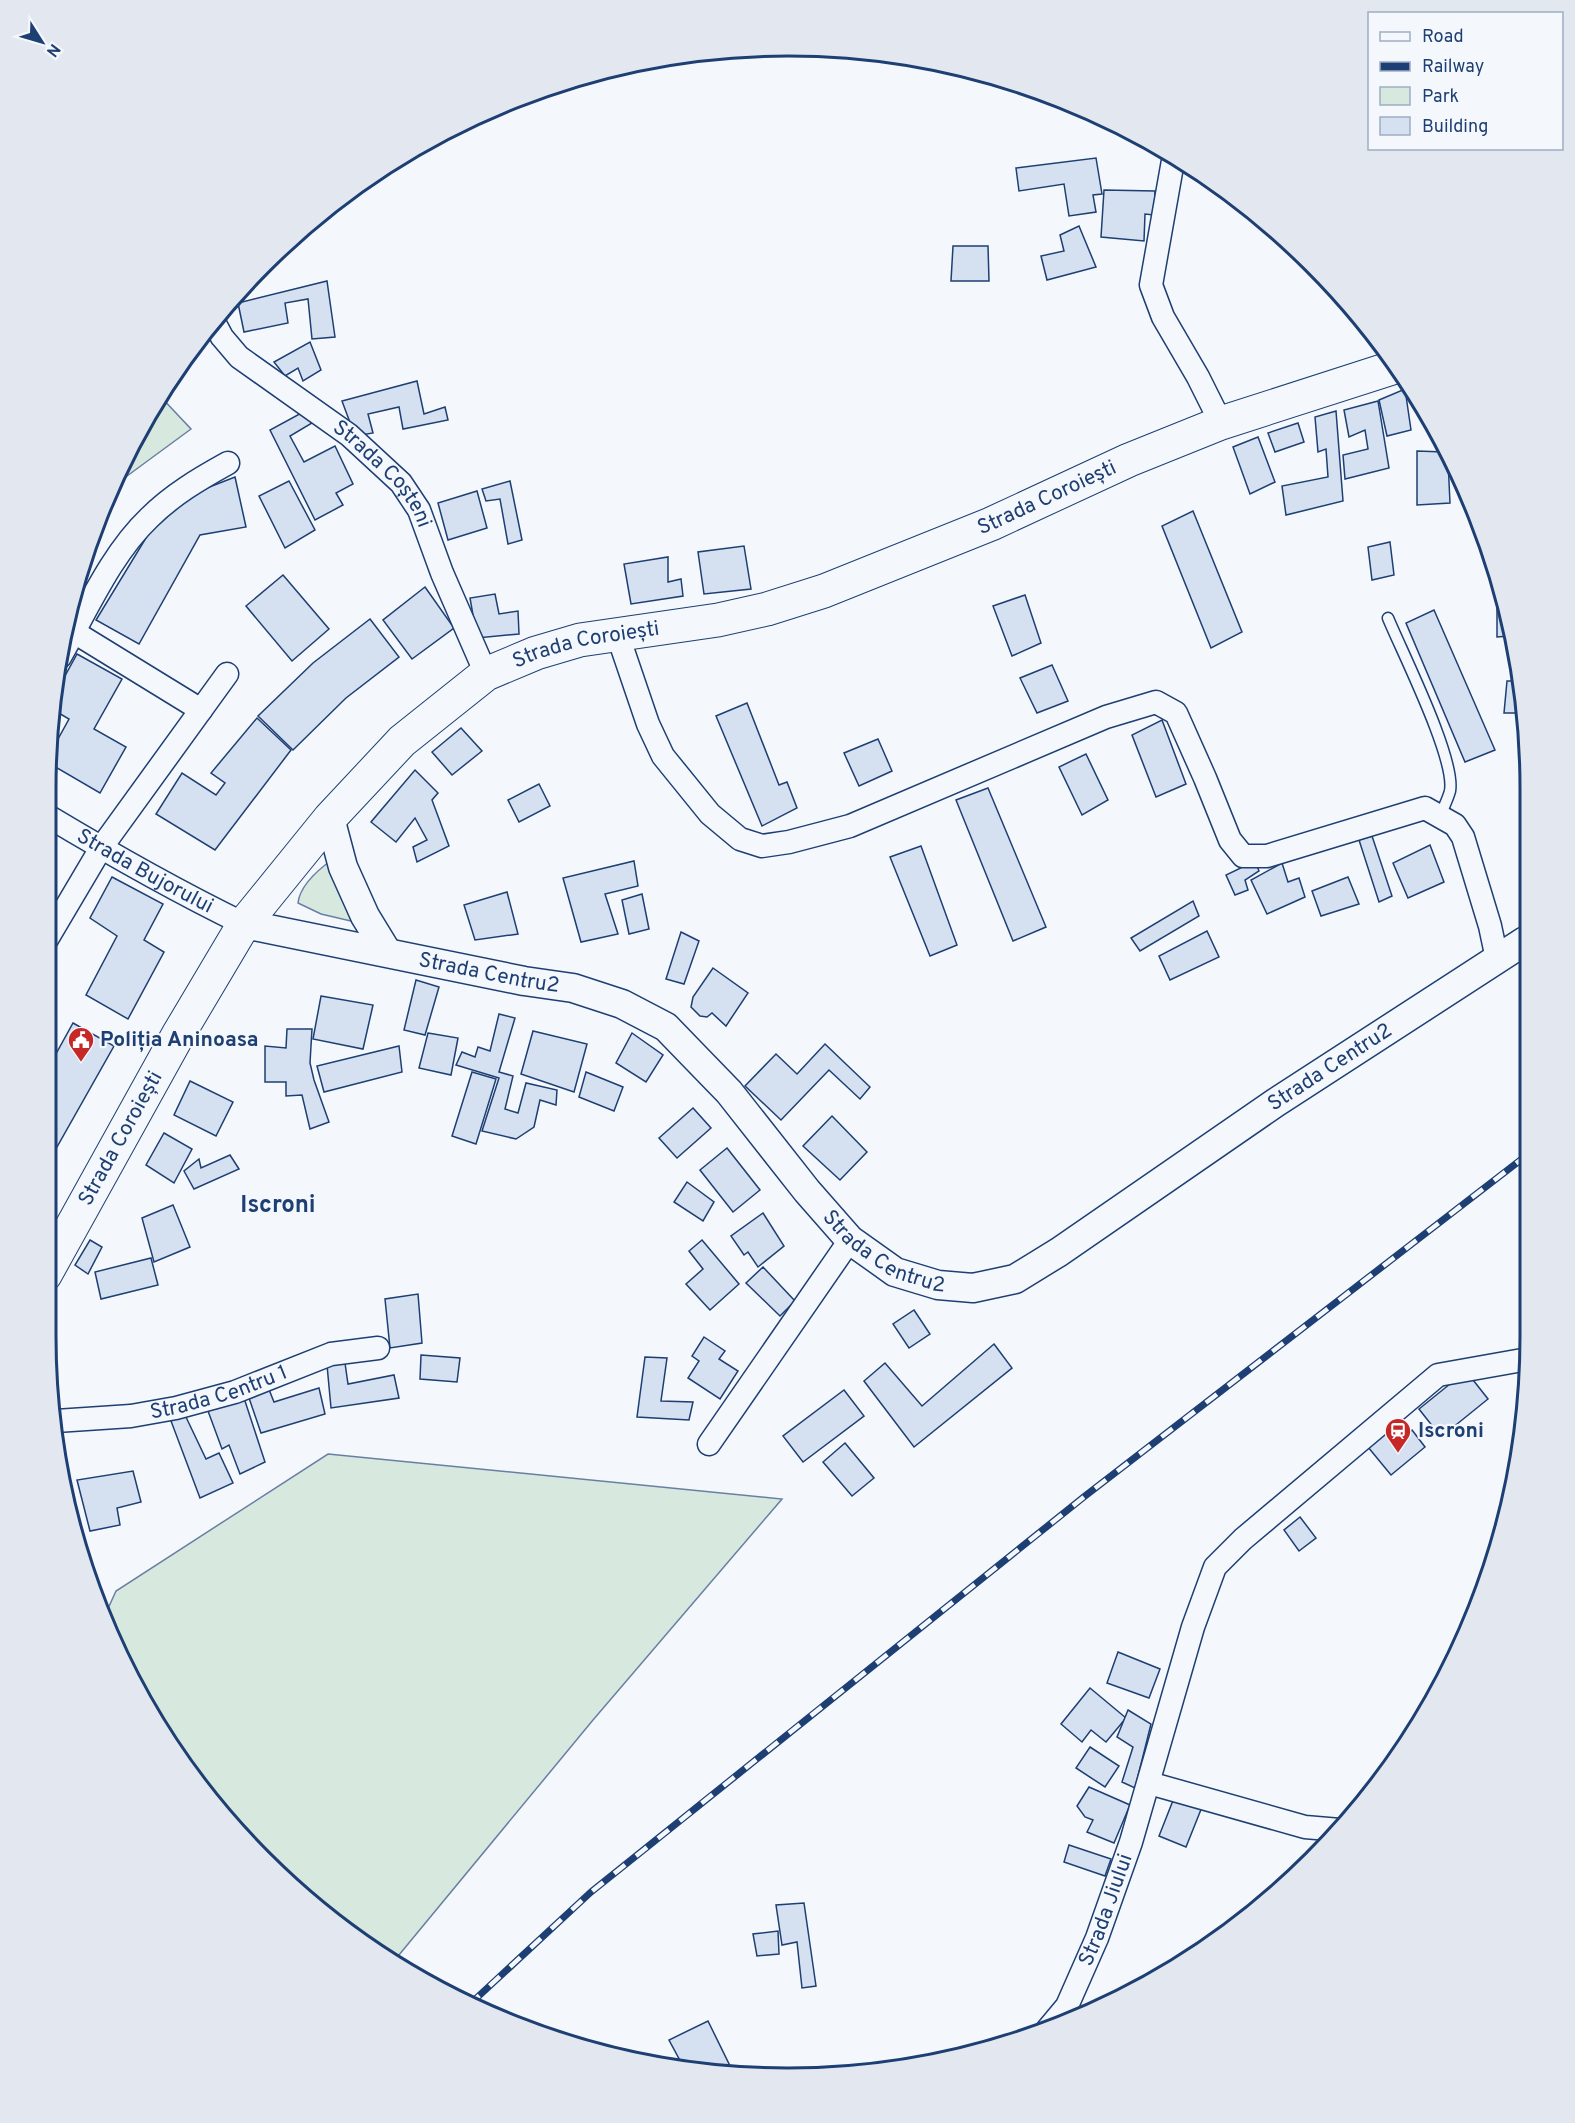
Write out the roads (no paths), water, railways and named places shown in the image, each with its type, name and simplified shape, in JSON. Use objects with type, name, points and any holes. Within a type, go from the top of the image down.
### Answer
[{"type":"main road","name":"Strada Coroiești","points":[[56,1232],[244,924],[330,818],[402,741],[486,674],[536,653],[580,640],[718,620],[767,609],[824,591],[991,524],[1129,460],[1221,423],[1388,369]]},
{"type":"street","points":[[1172,165],[1151,285],[1162,317],[1198,377],[1221,423]]},
{"type":"street","name":"Strada Coșteni","points":[[218,329],[239,357],[349,435],[401,483],[419,510],[442,573],[486,674]]},
{"type":"street","points":[[72,636],[116,558],[148,519],[189,485],[228,463]]},
{"type":"street","points":[[74,632],[201,710]]},
{"type":"street","points":[[617,633],[648,724],[663,756],[710,814],[740,839],[762,846],[789,842],[850,825],[1106,717],[1156,702],[1176,713],[1230,840],[1243,856],[1267,856],[1425,808],[1455,825],[1463,837],[1490,926],[1497,959]]},
{"type":"street","points":[[56,924],[100,848],[227,674]]},
{"type":"street","points":[[330,818],[347,877],[365,916],[387,952]]},
{"type":"street","name":"Strada Bujorului","points":[[56,820],[100,848],[244,924]]},
{"type":"street","name":"Strada Centru2","points":[[244,924],[524,981],[573,988],[622,1004],[666,1027],[729,1092],[850,1240],[895,1272],[938,1285],[973,1288],[1015,1279],[1059,1252],[1275,1103],[1520,944]]},
{"type":"street","points":[[710,1444],[850,1240]]},
{"type":"street","name":"Strada Centru 1","points":[[61,1421],[131,1416],[176,1408],[235,1392],[330,1354],[378,1348]]},
{"type":"street","name":"Strada Jiului","points":[[1059,2015],[1067,2006],[1097,1938],[1131,1842],[1193,1627],[1215,1567],[1243,1539],[1438,1375],[1519,1361]]},
{"type":"street","points":[[1149,1783],[1305,1827],[1328,1829]]},
{"type":"lane","points":[[1388,618],[1431,718],[1448,766],[1450,789],[1440,817]]},
{"type":"railway","points":[[477,1998],[591,1892],[1085,1496],[1520,1160]]},
{"type":"place","name":"Poliția Aninoasa","points":[[81,1063]]},
{"type":"place","name":"Iscroni","points":[[1398,1454]]},
{"type":"district","name":"Iscroni","points":[[278,1206]]}]
